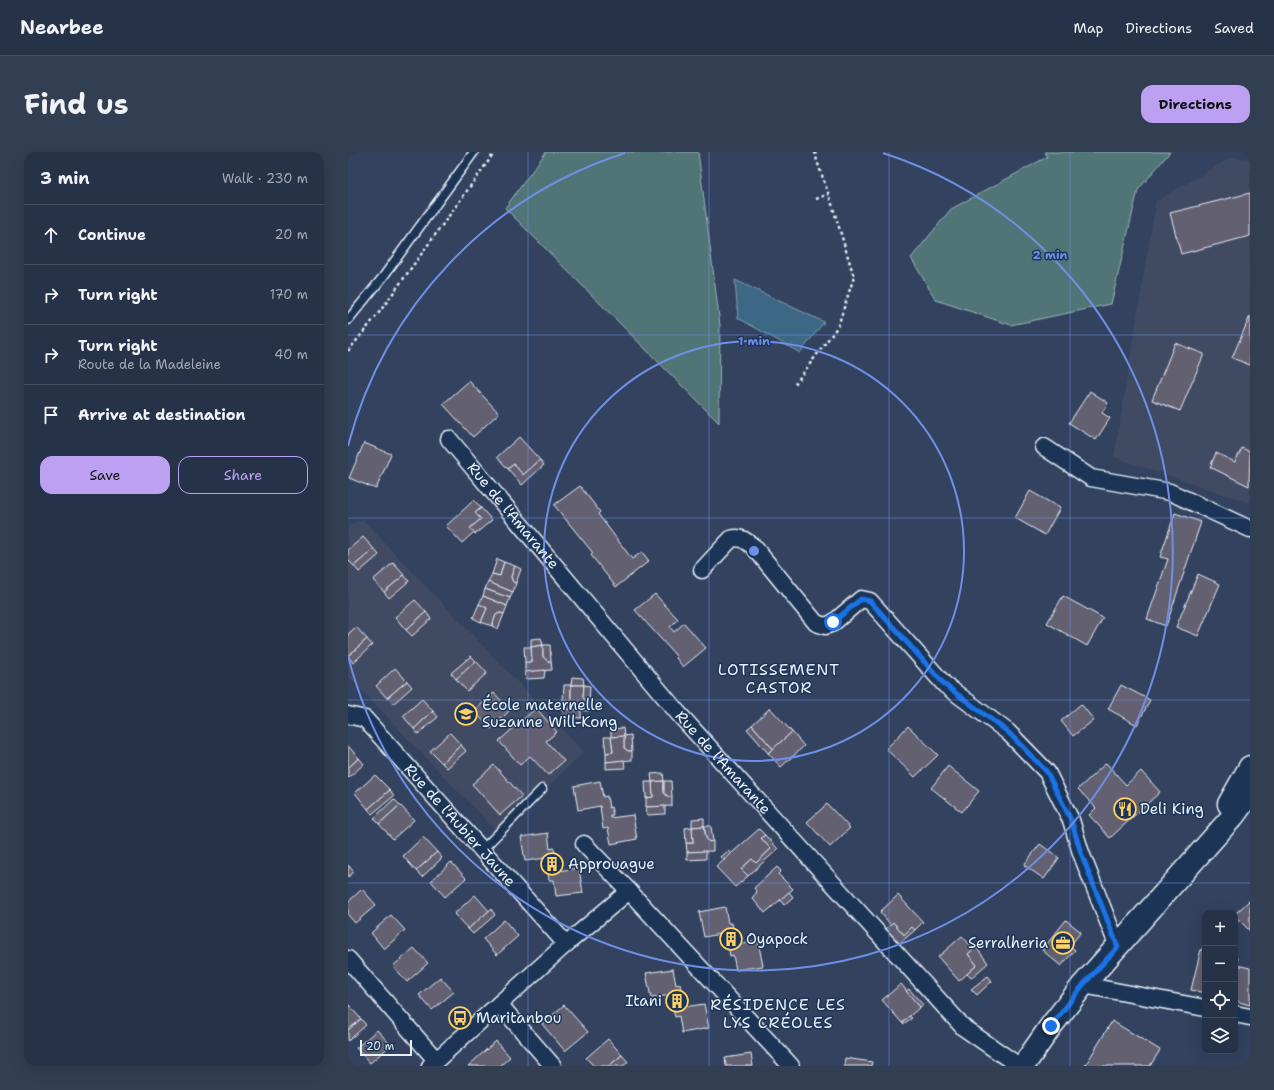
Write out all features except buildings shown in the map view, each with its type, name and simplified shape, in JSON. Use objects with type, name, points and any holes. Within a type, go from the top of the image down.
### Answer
[{"type":"main road","points":[[1200,853],[1250,767]]},
{"type":"main road","points":[[1023,1066],[1051,1026],[1083,985],[1234,815],[1250,793]]},
{"type":"street","name":"Rue de l'Amarante","points":[[449,439],[678,713],[964,1028],[1019,1066]]},
{"type":"street","points":[[1044,447],[1091,478],[1170,492],[1250,529]]},
{"type":"street","points":[[702,570],[731,539],[738,537],[754,547],[816,623],[825,626],[833,622],[861,599],[870,601],[945,685],[1008,732],[1047,772],[1071,820],[1081,853],[1118,947]]},
{"type":"street","name":"Rue de l'Aubier Jaune","points":[[348,714],[365,719],[566,944]]},
{"type":"street","points":[[584,844],[629,890],[791,1066]]},
{"type":"street","points":[[348,959],[433,1063],[566,944],[629,890]]},
{"type":"street","points":[[1083,985],[1202,1007]]},
{"type":"street","points":[[499,1004],[553,1066]]},
{"type":"street","points":[[1238,1015],[1250,1017]]},
{"type":"lane","points":[[348,320],[383,277],[474,152]]},
{"type":"lane","points":[[482,850],[542,790]]},
{"type":"path","points":[[348,352],[378,314],[495,152]]},
{"type":"path","points":[[795,384],[838,326],[854,277],[815,152]]},
{"type":"path","points":[[816,199],[829,194]]},
{"type":"shaded area","points":[[1232,157],[1250,159],[1250,503],[1114,457],[1156,201]]},
{"type":"shaded area","points":[[735,280],[824,322],[800,353],[738,318]]},
{"type":"shaded area","name":"École maternelle Suzanne Will-Kong","points":[[363,520],[584,752],[499,834],[348,676],[348,525]]},
{"type":"green space","points":[[546,152],[698,152],[720,325],[719,423],[505,208]]},
{"type":"green space","points":[[1045,152],[1170,152],[1138,190],[1111,304],[1011,325],[936,300],[911,258],[951,209],[1047,157]]},
{"type":"place","name":"École maternelle Suzanne Will-Kong","points":[[466,714]]},
{"type":"place","name":"Deli King","points":[[1125,809]]},
{"type":"place","name":"Approuague","points":[[552,864]]},
{"type":"place","name":"Oyapock","points":[[731,939]]},
{"type":"place","name":"Serralheria","points":[[1063,943]]},
{"type":"place","name":"Itani","points":[[677,1001]]},
{"type":"place","name":"Maritanbou","points":[[460,1018]]},
{"type":"district","name":"LOTISSEMENT CASTOR","points":[[779,678]]},
{"type":"district","name":"RÉSIDENCE LES LYS CRÉOLES","points":[[778,1013]]},
{"type":"route","points":[[833,622],[861,599],[870,601],[945,685],[1008,732],[1047,772],[1071,820],[1081,853],[1118,947],[1083,985],[1051,1026]]}]
